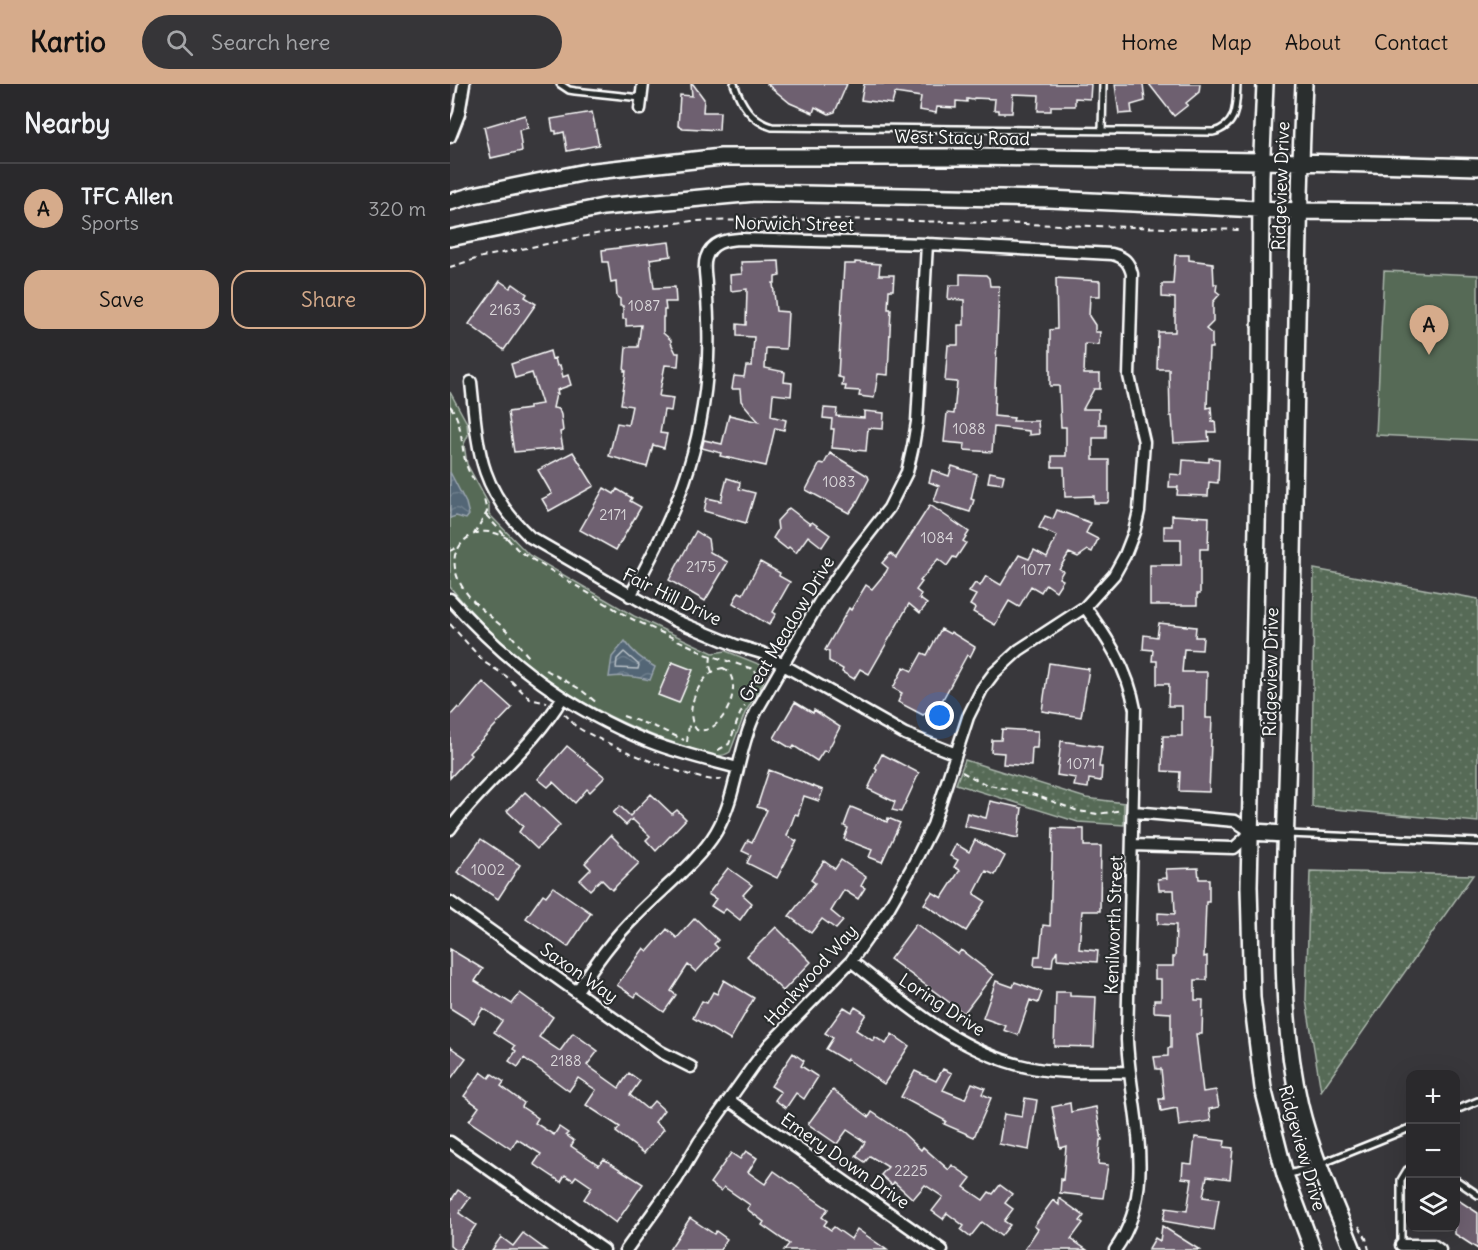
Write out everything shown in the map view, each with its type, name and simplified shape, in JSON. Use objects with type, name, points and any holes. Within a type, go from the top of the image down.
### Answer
[{"type":"main road","name":"Ridgeview Drive","points":[[1265,84],[1250,896],[1252,998],[1263,1088],[1285,1175],[1313,1250]]},
{"type":"main road","name":"Ridgeview Drive","points":[[1304,84],[1300,163],[1284,967],[1291,1055],[1300,1104],[1312,1150],[1353,1250]]},
{"type":"main road","name":"West Stacy Road","points":[[450,202],[586,172],[721,157],[968,157],[1478,167]]},
{"type":"main road","points":[[450,238],[603,207],[755,193],[1049,199],[1299,211],[1478,213]]},
{"type":"main road","points":[[1252,832],[1285,834]]},
{"type":"street","points":[[450,137],[459,114],[464,84]]},
{"type":"street","points":[[641,103],[643,84]]},
{"type":"street","name":"Norwich Street","points":[[630,596],[674,511],[697,441],[706,380],[709,332],[704,266],[710,250],[725,240],[927,244],[1112,254],[1126,260],[1130,266]]},
{"type":"street","name":"Great Meadow Drive","points":[[577,991],[619,933],[702,851],[715,834],[726,814],[748,727],[820,601],[837,575],[890,508],[907,472],[917,422],[927,244]]},
{"type":"street","name":"Hankwood Way","points":[[626,1250],[729,1100],[770,1045],[851,961],[888,909],[933,825],[975,703],[994,673],[1019,650],[1085,607],[1114,575],[1125,555],[1139,511],[1144,442],[1129,376],[1132,274],[1130,266]]},
{"type":"street","name":"Fair Hill Drive","points":[[471,382],[478,450],[484,470],[502,506],[514,522],[530,537],[674,620],[735,645],[762,653],[886,724],[956,754]]},
{"type":"street","points":[[450,599],[500,650],[537,681],[585,712],[650,742],[738,768]]},
{"type":"street","name":"Kenilworth Street","points":[[1085,607],[1115,650],[1131,687],[1136,728],[1127,1040],[1128,1072],[1139,1143],[1140,1179],[1134,1210],[1115,1250]]},
{"type":"street","points":[[450,829],[481,791],[538,733],[562,698]]},
{"type":"street","points":[[1132,845],[1234,848],[1252,832],[1235,821],[1134,809]]},
{"type":"street","name":"Saxon Way","points":[[450,902],[661,1052],[691,1067]]},
{"type":"street","name":"Loring Drive","points":[[851,961],[907,1005],[961,1041],[982,1052],[1017,1064],[1052,1071],[1128,1072]]},
{"type":"street","name":"Emery Down Drive","points":[[729,1100],[942,1250]]},
{"type":"street","points":[[450,1142],[604,1250]]},
{"type":"street","points":[[1401,1247],[1433,1245],[1440,1250]]},
{"type":"lane","points":[[560,84],[569,90],[641,103]]},
{"type":"lane","points":[[734,84],[749,114],[763,125],[772,127],[1213,132],[1228,126],[1236,112],[1237,84]]},
{"type":"lane","points":[[1102,131],[1103,84]]},
{"type":"lane","points":[[1285,834],[1478,842]]},
{"type":"lane","points":[[1460,1108],[1478,1101]]},
{"type":"lane","points":[[1285,1175],[1318,1165],[1406,1130]]},
{"type":"lane","points":[[1401,1247],[1401,1180],[1406,1172]]},
{"type":"lane","points":[[1460,1183],[1478,1195]]},
{"type":"path","points":[[450,267],[482,257],[601,233],[692,221],[841,219],[1242,230]]},
{"type":"path","points":[[450,406],[459,426],[469,476],[477,483],[480,491]]},
{"type":"path","points":[[474,534],[486,514],[487,506],[483,498]]},
{"type":"path","points":[[486,514],[517,549],[630,618],[697,648],[702,653],[753,669],[759,679],[758,683],[740,714],[729,744],[722,749],[711,751]]},
{"type":"path","points":[[508,539],[488,532],[468,537],[460,546],[451,564],[453,575],[457,585],[475,607],[508,632],[535,662]]},
{"type":"path","points":[[450,551],[460,546]]},
{"type":"path","points":[[711,656],[712,672]]},
{"type":"path","points":[[541,666],[580,689],[603,708]]},
{"type":"path","points":[[723,668],[730,673],[732,690],[728,708],[721,719],[707,730],[697,730],[692,722],[695,693],[712,672],[723,668]]},
{"type":"path","points":[[622,716],[658,728],[695,745]]},
{"type":"path","points":[[687,742],[688,725],[692,722]]},
{"type":"path","points":[[952,766],[985,784],[1035,795],[1078,812],[1098,814],[1134,809]]},
{"type":"green space","points":[[1384,271],[1478,275],[1478,440],[1376,435]]},
{"type":"green space","points":[[450,392],[467,423],[468,435],[464,444],[467,464],[489,505],[489,514],[529,555],[634,616],[713,653],[726,651],[761,665],[765,674],[763,683],[745,713],[730,752],[720,756],[703,753],[651,735],[586,703],[527,664],[474,615],[450,587]]},
{"type":"green space","points":[[1314,569],[1478,599],[1478,822],[1312,807]]},
{"type":"green space","points":[[965,760],[1086,798],[1124,803],[1124,825],[1078,822],[956,784]]},
{"type":"green space","points":[[1310,871],[1473,875],[1321,1091],[1306,1000]]},
{"type":"water","points":[[450,472],[466,503],[469,515],[466,519],[456,516],[450,518]]},
{"type":"water","points":[[625,641],[638,656],[655,667],[650,680],[630,676],[609,677],[612,657]]},
{"type":"building","points":[[691,84],[704,99],[703,112],[720,112],[719,130],[678,126],[680,95],[692,96]]},
{"type":"building","points":[[767,84],[847,84],[835,112],[829,114],[815,107],[813,113],[790,103]]},
{"type":"building","points":[[864,84],[1091,84],[1090,99],[1075,98],[1075,106],[1051,106],[1051,111],[1038,111],[1039,95],[1013,94],[1012,113],[999,113],[999,110],[994,110],[995,99],[974,98],[973,100],[967,99],[967,102],[956,101],[956,108],[937,107],[936,113],[919,110],[921,97],[895,93],[892,104],[861,100]]},
{"type":"building","points":[[1115,84],[1143,84],[1145,101],[1131,105],[1132,113],[1119,114]]},
{"type":"building","points":[[1149,84],[1200,84],[1199,92],[1174,116]]},
{"type":"building","points":[[592,112],[599,145],[567,151],[564,132],[556,134],[556,131],[553,131],[551,119]]},
{"type":"building","points":[[525,115],[528,128],[519,130],[522,151],[491,158],[484,127]]},
{"type":"building","points":[[669,242],[671,256],[650,259],[654,288],[675,287],[676,302],[665,302],[663,333],[671,340],[676,353],[679,353],[678,366],[665,365],[659,396],[673,398],[671,411],[664,410],[660,433],[667,434],[664,448],[653,445],[647,467],[609,456],[617,423],[628,425],[632,406],[621,404],[626,371],[624,371],[626,347],[638,347],[641,325],[626,326],[626,319],[623,319],[623,306],[620,306],[620,299],[617,297],[616,282],[611,283],[608,262],[603,262],[602,250]]},
{"type":"building","points":[[1175,255],[1189,255],[1189,260],[1213,263],[1214,284],[1217,284],[1216,291],[1220,294],[1213,302],[1213,322],[1206,329],[1212,334],[1212,348],[1209,348],[1207,408],[1211,407],[1212,422],[1215,421],[1216,432],[1208,432],[1209,441],[1174,443],[1172,416],[1170,416],[1169,369],[1157,369],[1158,332],[1175,332],[1175,298],[1162,297],[1162,284],[1173,284]]},
{"type":"building","points":[[779,261],[780,276],[775,277],[775,283],[773,283],[776,311],[788,312],[786,349],[766,348],[765,368],[785,372],[784,382],[792,383],[791,396],[773,394],[771,416],[786,420],[784,430],[775,428],[766,466],[720,456],[721,453],[702,448],[704,440],[722,444],[729,415],[759,422],[741,401],[740,389],[732,389],[734,376],[744,377],[746,366],[752,366],[754,337],[737,336],[737,324],[746,325],[747,289],[731,291],[730,275],[742,274],[741,262]]},
{"type":"building","points":[[855,262],[880,264],[879,275],[894,275],[893,290],[889,290],[888,309],[891,309],[888,375],[878,374],[874,398],[859,396],[860,391],[845,390],[846,386],[842,386],[843,378],[838,377],[844,264],[855,264]]},
{"type":"building","points":[[960,274],[986,275],[990,286],[999,286],[994,416],[1014,418],[1013,421],[1038,421],[1039,434],[1029,435],[1029,431],[994,427],[992,452],[964,450],[965,444],[944,442],[947,413],[954,414],[957,382],[945,381],[948,345],[958,345],[958,325],[964,325],[964,300],[948,299],[949,285],[960,285]]},
{"type":"building","points":[[1056,278],[1100,281],[1100,296],[1090,296],[1089,316],[1095,325],[1095,332],[1100,332],[1099,345],[1085,344],[1084,374],[1100,374],[1100,389],[1094,389],[1083,409],[1099,409],[1099,424],[1106,424],[1106,438],[1093,438],[1093,460],[1109,460],[1109,500],[1107,503],[1094,503],[1094,496],[1065,497],[1064,467],[1052,467],[1052,456],[1066,456],[1066,427],[1061,427],[1059,386],[1050,386],[1050,330],[1057,329]]},
{"type":"building","points":[[500,281],[510,288],[513,284],[527,294],[525,297],[536,304],[504,350],[469,324]]},
{"type":"building","points":[[550,351],[557,366],[560,365],[563,377],[568,375],[571,385],[557,390],[558,394],[556,394],[553,408],[559,409],[561,415],[563,431],[560,432],[563,448],[514,452],[508,412],[529,409],[529,406],[542,404],[532,373],[515,378],[511,364]]},
{"type":"building","points":[[824,408],[837,409],[836,416],[864,418],[864,411],[884,413],[883,429],[868,428],[866,451],[832,448],[834,429],[831,429],[832,419],[823,418]]},
{"type":"building","points":[[573,452],[594,486],[549,511],[542,499],[552,494],[538,470]]},
{"type":"building","points":[[830,453],[868,476],[869,479],[849,513],[806,490],[820,463],[824,464]]},
{"type":"building","points":[[1209,458],[1219,459],[1218,483],[1209,482],[1208,496],[1177,495],[1178,487],[1169,487],[1170,474],[1182,475],[1183,460],[1209,462]]},
{"type":"building","points":[[952,466],[977,474],[970,512],[934,501],[939,486],[929,482],[932,470],[949,476]]},
{"type":"building","points":[[990,472],[1004,475],[1002,484],[988,482]]},
{"type":"building","points":[[727,478],[740,482],[739,489],[755,493],[746,523],[704,511],[707,498],[721,501]]},
{"type":"building","points":[[604,488],[614,494],[617,489],[641,507],[616,550],[580,530]]},
{"type":"building","points":[[930,505],[969,532],[963,541],[966,543],[956,558],[953,557],[947,566],[938,559],[920,581],[922,582],[916,590],[921,594],[919,598],[927,604],[920,613],[909,604],[869,674],[860,669],[854,679],[829,661],[829,652],[825,650],[849,608],[851,610],[866,585],[872,589],[886,572],[888,568],[882,563],[891,553],[896,558]]},
{"type":"building","points":[[789,508],[810,524],[812,522],[830,535],[822,547],[808,536],[796,553],[773,538],[778,530],[777,521]]},
{"type":"building","points":[[1057,510],[1091,523],[1086,533],[1098,539],[1092,552],[1088,550],[1078,557],[1069,553],[1059,569],[1063,571],[1059,578],[1063,580],[1056,591],[1046,584],[1041,592],[1031,586],[1019,607],[1009,601],[995,625],[973,612],[975,608],[970,605],[976,595],[969,592],[975,583],[980,586],[986,576],[1001,585],[1019,555],[1029,559],[1034,550],[1047,557],[1057,536],[1039,528],[1045,516],[1053,519]]},
{"type":"building","points":[[1172,515],[1209,517],[1208,549],[1200,549],[1200,594],[1197,594],[1197,605],[1150,605],[1150,565],[1181,565],[1181,539],[1164,539],[1164,526],[1172,526]]},
{"type":"building","points":[[696,531],[708,539],[710,552],[728,562],[705,601],[669,580]]},
{"type":"building","points":[[760,562],[780,573],[779,576],[790,582],[773,612],[776,614],[769,625],[733,603],[739,592],[743,594]]},
{"type":"building","points":[[1159,623],[1196,627],[1195,637],[1203,637],[1202,650],[1184,649],[1182,672],[1207,672],[1206,718],[1212,718],[1209,792],[1179,791],[1180,772],[1162,771],[1163,736],[1182,736],[1182,706],[1168,706],[1169,684],[1157,684],[1157,661],[1152,661],[1153,650],[1143,649],[1144,635],[1157,637]]},
{"type":"building","points":[[941,629],[950,634],[951,632],[975,647],[970,657],[967,655],[937,710],[933,708],[923,715],[898,702],[902,693],[893,688],[904,667],[912,671],[922,653],[927,655]]},
{"type":"building","points":[[672,662],[693,670],[679,703],[658,695]]},
{"type":"building","points":[[1049,663],[1089,669],[1081,717],[1042,711]]},
{"type":"building","points":[[483,682],[512,708],[469,753],[471,755],[450,778],[450,716],[458,707],[460,709]]},
{"type":"building","points":[[795,702],[813,713],[814,710],[840,727],[827,752],[824,750],[817,761],[794,746],[792,749],[774,738]]},
{"type":"building","points":[[1002,729],[1038,731],[1037,748],[1032,748],[1031,766],[1003,764],[1004,753],[991,752],[992,740],[1001,740]]},
{"type":"building","points":[[1061,741],[1102,747],[1099,767],[1102,767],[1101,781],[1089,779],[1088,788],[1074,786],[1076,778],[1057,775]]},
{"type":"building","points":[[567,746],[605,777],[590,792],[587,789],[575,803],[553,782],[548,787],[538,779]]},
{"type":"building","points":[[882,754],[919,773],[901,812],[892,810],[895,802],[868,789]]},
{"type":"building","points":[[769,770],[823,790],[819,801],[804,796],[798,815],[795,814],[787,836],[797,841],[777,878],[747,863],[751,855],[742,851],[748,840],[752,842],[767,810],[757,807]]},
{"type":"building","points":[[525,792],[560,825],[537,849],[519,832],[523,826],[507,811]]},
{"type":"building","points":[[651,794],[672,814],[677,810],[686,819],[656,851],[646,840],[650,836],[632,819],[626,825],[613,813],[620,806],[630,816]]},
{"type":"building","points":[[990,801],[1022,808],[1018,838],[964,826],[967,813],[986,818]]},
{"type":"building","points":[[851,807],[887,822],[888,818],[900,823],[882,862],[869,857],[872,850],[844,839],[848,828],[844,826]]},
{"type":"building","points":[[1053,828],[1084,829],[1084,846],[1101,846],[1100,911],[1082,911],[1079,949],[1098,951],[1097,962],[1057,959],[1057,950],[1052,967],[1034,966],[1035,956],[1040,956],[1043,925],[1050,926]]},
{"type":"building","points":[[611,835],[639,863],[612,890],[601,879],[590,890],[580,880],[591,869],[585,863]]},
{"type":"building","points":[[481,839],[520,865],[498,899],[457,872]]},
{"type":"building","points":[[975,840],[1005,856],[995,875],[986,871],[974,894],[985,901],[966,931],[924,904],[932,892],[942,898],[960,870],[954,867],[958,860],[950,856],[956,844],[969,852]]},
{"type":"building","points":[[841,860],[866,877],[861,886],[865,888],[858,899],[844,890],[831,911],[843,921],[836,929],[822,919],[811,933],[789,916],[815,883],[811,880],[824,861],[835,869]]},
{"type":"building","points":[[728,868],[752,885],[743,895],[752,903],[740,920],[726,909],[722,913],[711,906],[716,899],[708,894]]},
{"type":"building","points":[[1198,868],[1199,879],[1209,879],[1209,902],[1206,902],[1204,957],[1207,956],[1207,980],[1195,980],[1195,1000],[1203,1000],[1202,1034],[1196,1034],[1203,1092],[1216,1090],[1219,1107],[1209,1109],[1211,1121],[1179,1126],[1177,1108],[1161,1111],[1159,1099],[1164,1099],[1161,1069],[1156,1069],[1154,1057],[1168,1056],[1168,1048],[1171,1048],[1171,1013],[1154,1012],[1154,1000],[1161,1000],[1161,979],[1155,979],[1155,966],[1173,966],[1176,925],[1158,924],[1158,913],[1175,914],[1174,890],[1159,890],[1158,879],[1167,878],[1166,869]]},
{"type":"building","points":[[553,887],[591,913],[568,947],[526,918],[543,894],[546,896]]},
{"type":"building","points":[[695,918],[718,940],[714,944],[718,948],[696,972],[688,965],[671,991],[676,995],[664,1012],[637,993],[635,997],[617,985],[644,948],[648,951],[667,929],[677,938]]},
{"type":"building","points":[[916,924],[958,954],[961,950],[993,975],[964,1013],[890,959]]},
{"type":"building","points":[[776,927],[811,962],[783,991],[747,956]]},
{"type":"building","points":[[450,949],[483,969],[475,981],[512,1004],[520,993],[553,1017],[539,1037],[560,1051],[573,1033],[598,1051],[587,1065],[619,1088],[629,1073],[640,1081],[630,1095],[647,1109],[654,1101],[664,1110],[655,1122],[664,1129],[644,1153],[616,1132],[620,1127],[586,1105],[596,1090],[578,1078],[569,1091],[524,1058],[518,1067],[509,1061],[516,1051],[513,1049],[515,1046],[494,1032],[502,1021],[483,1008],[474,1023],[450,1008]]},
{"type":"building","points":[[724,980],[754,998],[730,1040],[693,1018],[702,1001],[707,1003],[713,992],[717,994]]},
{"type":"building","points":[[996,981],[1013,987],[1015,982],[1042,992],[1038,1003],[1030,1000],[1018,1035],[1004,1030],[1006,1026],[983,1018]]},
{"type":"building","points":[[1056,992],[1070,992],[1070,996],[1096,997],[1094,1047],[1054,1046]]},
{"type":"building","points":[[844,1007],[852,1012],[855,1007],[866,1014],[856,1030],[873,1041],[875,1037],[886,1044],[892,1034],[909,1046],[884,1084],[847,1059],[846,1061],[826,1049],[833,1038],[825,1033]]},
{"type":"building","points":[[450,1047],[466,1058],[450,1080]]},
{"type":"building","points":[[793,1053],[804,1061],[801,1066],[818,1077],[804,1099],[796,1093],[786,1108],[775,1100],[781,1092],[771,1086]]},
{"type":"building","points":[[943,1069],[952,1073],[943,1090],[965,1099],[972,1083],[985,1088],[982,1094],[991,1098],[974,1137],[944,1124],[946,1121],[901,1097],[915,1071],[936,1081]]},
{"type":"building","points":[[481,1072],[489,1078],[492,1074],[504,1082],[501,1086],[524,1103],[522,1107],[538,1118],[535,1123],[554,1135],[559,1127],[574,1141],[571,1146],[599,1165],[604,1159],[643,1184],[616,1223],[584,1199],[592,1187],[576,1176],[573,1180],[565,1175],[561,1182],[534,1164],[541,1154],[517,1139],[511,1149],[469,1121],[479,1107],[464,1096]]},
{"type":"building","points":[[833,1090],[869,1117],[872,1112],[902,1132],[921,1150],[923,1147],[949,1170],[952,1165],[971,1178],[964,1187],[983,1200],[989,1192],[993,1194],[1000,1185],[1012,1194],[1005,1203],[1013,1209],[1004,1221],[1010,1225],[1001,1236],[982,1222],[970,1237],[961,1230],[964,1226],[947,1213],[943,1219],[932,1211],[943,1197],[925,1185],[913,1199],[894,1182],[892,1185],[881,1175],[888,1167],[870,1156],[865,1162],[856,1156],[865,1142],[847,1130],[837,1144],[808,1124]]},
{"type":"building","points":[[1025,1098],[1037,1100],[1029,1150],[999,1144],[1004,1114],[1022,1117]]},
{"type":"building","points":[[1070,1103],[1071,1112],[1096,1107],[1102,1140],[1100,1140],[1098,1164],[1108,1165],[1103,1198],[1060,1193],[1066,1146],[1060,1148],[1052,1107]]},
{"type":"building","points":[[1195,1137],[1225,1141],[1224,1147],[1233,1148],[1230,1179],[1207,1176],[1203,1197],[1219,1199],[1214,1230],[1163,1221],[1166,1208],[1187,1211],[1192,1179],[1182,1178],[1183,1163],[1192,1164]]},
{"type":"building","points":[[746,1151],[757,1158],[748,1172],[765,1184],[774,1171],[828,1209],[822,1217],[827,1221],[824,1225],[831,1230],[834,1227],[851,1239],[857,1229],[887,1250],[784,1250],[789,1244],[762,1225],[764,1222],[747,1209],[750,1205],[724,1187],[721,1191],[710,1183],[731,1153],[740,1159]]},
{"type":"building","points":[[458,1190],[470,1198],[459,1213],[476,1225],[459,1250],[455,1250],[450,1246],[450,1202]]},
{"type":"building","points":[[1059,1198],[1084,1216],[1080,1221],[1083,1223],[1071,1239],[1087,1250],[1024,1250],[1038,1229],[1034,1226],[1053,1200],[1059,1205]]},
{"type":"building","points":[[1460,1201],[1478,1213],[1478,1249],[1455,1232],[1460,1232]]},
{"type":"building","points":[[690,1218],[714,1234],[716,1231],[727,1239],[720,1250],[669,1250]]},
{"type":"building","points":[[1162,1226],[1200,1250],[1148,1250],[1155,1238],[1160,1241]]},
{"type":"building","points":[[523,1233],[546,1250],[492,1250],[501,1237],[513,1246]]},
{"type":"place","name":"TFC Allen","points":[[1429,355]]}]
